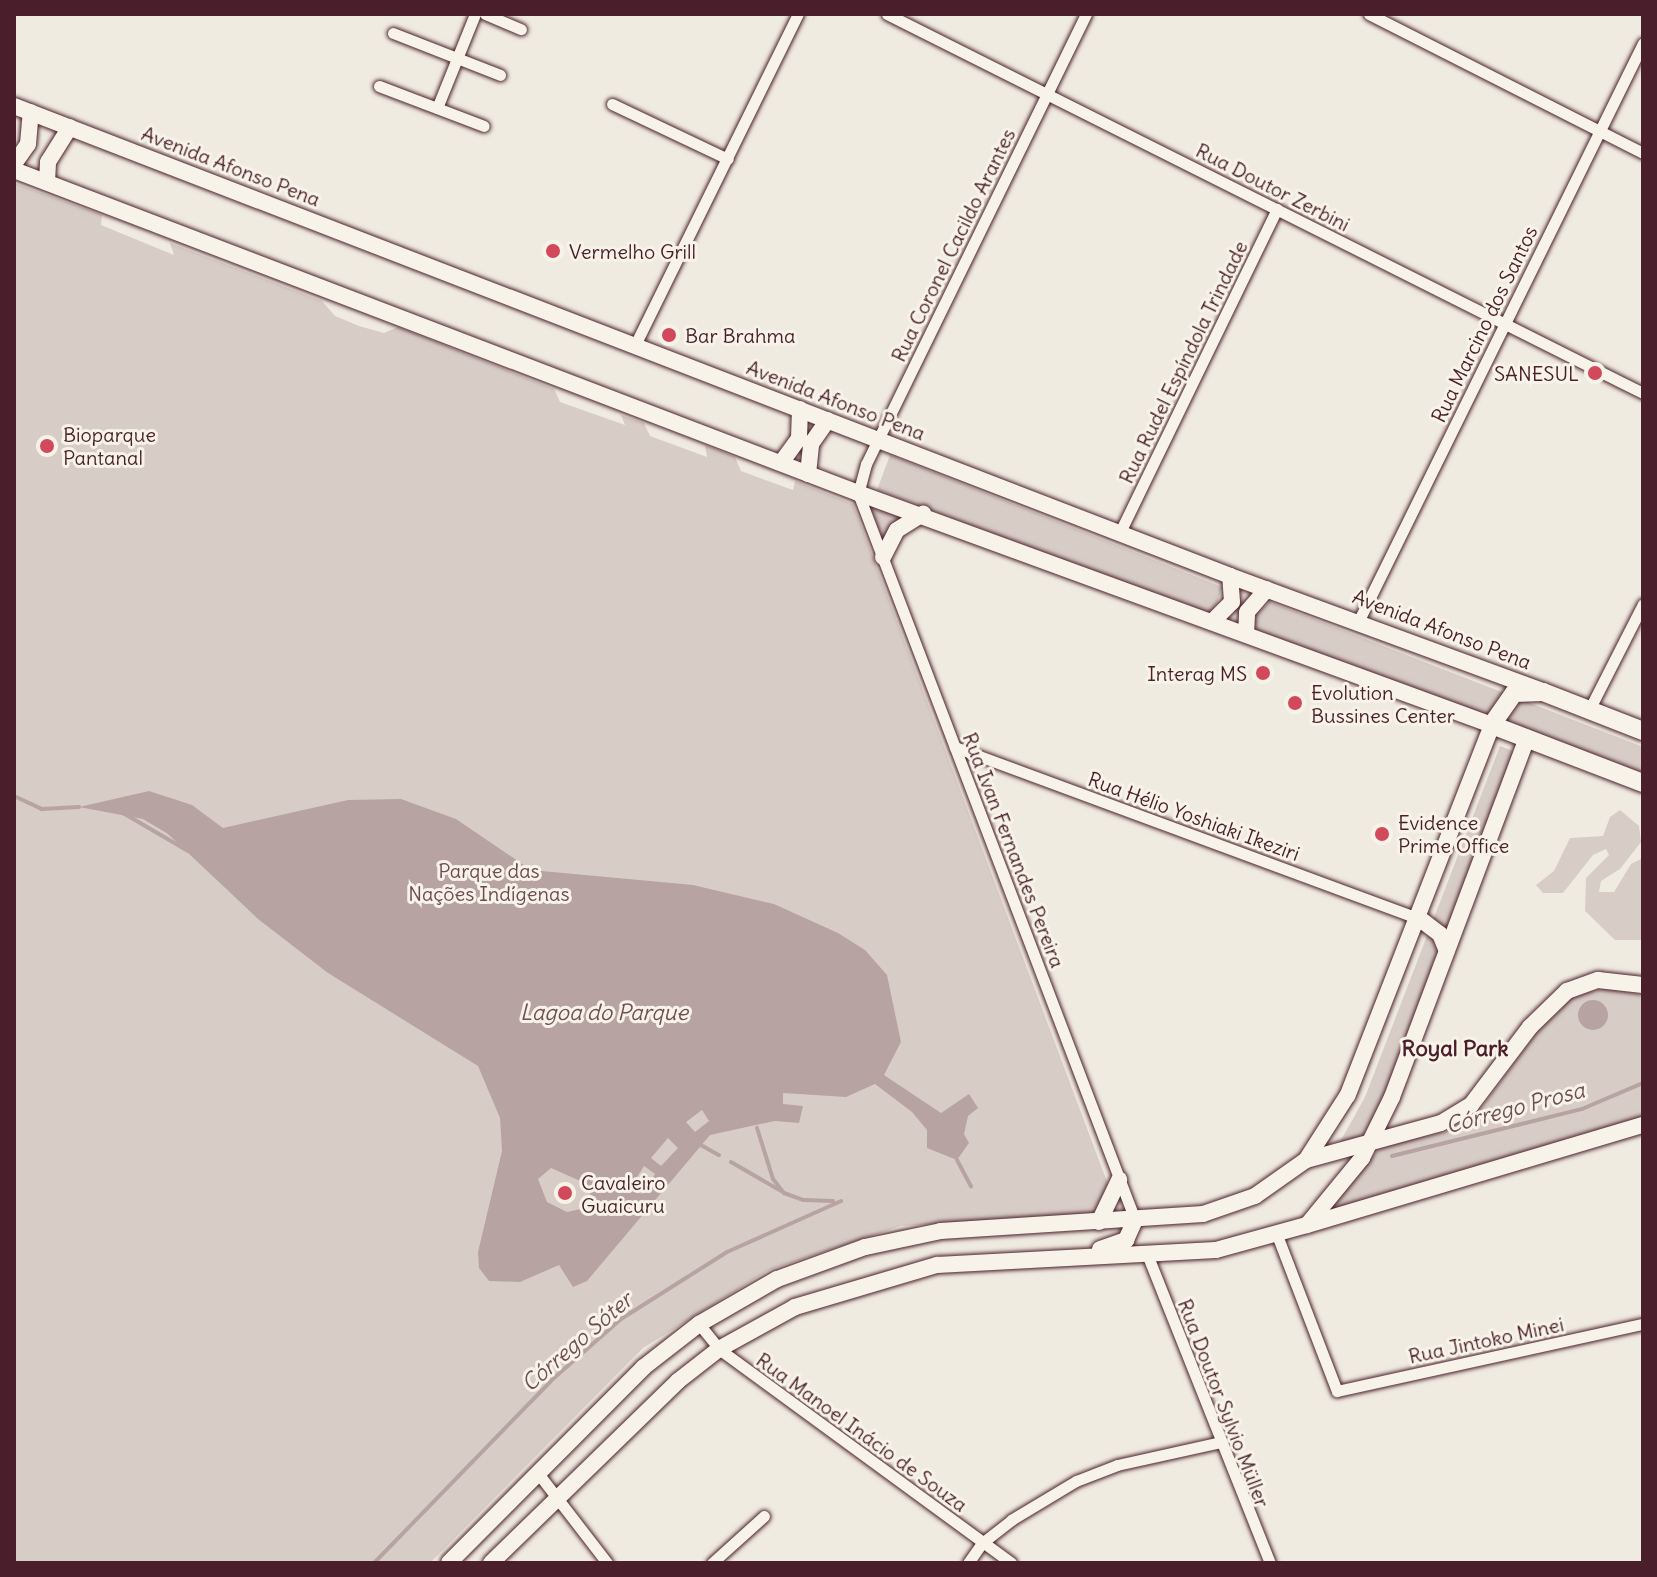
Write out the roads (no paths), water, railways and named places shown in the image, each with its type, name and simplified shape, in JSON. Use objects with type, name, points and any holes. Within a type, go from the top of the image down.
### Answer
[{"type":"main road","name":"Avenida Afonso Pena","points":[[14,106],[634,347],[1121,530],[1230,576],[1359,620],[1643,731]]},
{"type":"main road","points":[[31,112],[28,144],[14,167],[47,182],[858,493],[923,514],[1527,737],[1643,783]]},
{"type":"main road","points":[[47,182],[48,162],[70,127]]},
{"type":"main road","points":[[781,463],[799,438],[800,409]]},
{"type":"main road","points":[[808,474],[811,444],[828,420]]},
{"type":"main road","points":[[883,557],[897,530],[923,514]]},
{"type":"main road","points":[[1212,622],[1232,602],[1230,576]]},
{"type":"main road","points":[[1246,634],[1247,612],[1267,589]]},
{"type":"main road","points":[[1306,1160],[1347,1096],[1420,919],[1492,725],[1514,693],[1543,692]]},
{"type":"main road","points":[[1307,1225],[1371,1142],[1527,737]]},
{"type":"main road","points":[[1420,919],[1440,934],[1447,951]]},
{"type":"main road","points":[[449,1563],[644,1367],[699,1324],[777,1279],[865,1247],[941,1231],[1025,1229],[1228,1208],[1306,1160],[1441,1123],[1471,1105],[1530,1027],[1567,991],[1598,980],[1643,985]]},
{"type":"main road","points":[[491,1563],[642,1412],[719,1349],[795,1307],[840,1290],[937,1265],[995,1258],[1216,1250],[1277,1235],[1643,1125]]},
{"type":"main road","points":[[1099,1222],[1119,1180]]},
{"type":"main road","points":[[1072,1254],[1126,1240],[1135,1220]]},
{"type":"main road","points":[[995,1258],[1025,1229]]},
{"type":"street","points":[[437,108],[475,14]]},
{"type":"street","points":[[634,347],[798,14]]},
{"type":"street","name":"Rua Doutor Zerbini","points":[[887,14],[1643,393]]},
{"type":"street","name":"Rua Coronel Cacildo Arantes","points":[[858,493],[879,440],[1086,14]]},
{"type":"street","points":[[1369,14],[1643,153]]},
{"type":"street","points":[[490,15],[521,29]]},
{"type":"street","points":[[393,33],[500,75]]},
{"type":"street","name":"Rua Marcino dos Santos","points":[[1359,620],[1643,43]]},
{"type":"street","points":[[379,86],[484,126]]},
{"type":"street","points":[[612,104],[728,159]]},
{"type":"street","name":"Rua Rudel Espíndola Trindade","points":[[1121,530],[1277,209]]},
{"type":"street","name":"Rua Ivan Fernandes Pereira","points":[[858,493],[1135,1220]]},
{"type":"street","points":[[1589,710],[1643,604]]},
{"type":"street","name":"Rua Hélio Yoshiaki Ikeziri","points":[[955,747],[1420,919]]},
{"type":"street","name":"Rua Jintoko Minei","points":[[1277,1235],[1337,1391],[1643,1324]]},
{"type":"street","name":"Rua Doutor Sylvio Müller","points":[[1147,1254],[1270,1563]]},
{"type":"street","name":"Rua Manoel Inácio de Souza","points":[[699,1324],[719,1349],[1011,1563]]},
{"type":"street","points":[[968,1563],[982,1543],[1076,1481],[1117,1465],[1221,1442]]},
{"type":"street","points":[[537,1472],[607,1563]]},
{"type":"street","points":[[712,1563],[764,1516]]},
{"type":"water","name":"Lagoa do Parque","points":[[149,791],[192,805],[223,828],[348,800],[401,799],[456,819],[531,870],[693,885],[774,904],[838,933],[865,950],[887,975],[901,1042],[884,1075],[941,1113],[969,1094],[978,1108],[968,1116],[964,1134],[969,1143],[957,1160],[927,1148],[927,1130],[912,1112],[875,1084],[846,1097],[783,1093],[783,1104],[803,1106],[799,1123],[775,1121],[710,1135],[587,1281],[573,1287],[559,1265],[520,1282],[489,1281],[479,1268],[478,1252],[502,1151],[500,1118],[478,1066],[328,973],[258,919],[168,834],[143,819],[79,807]],"holes":[[[702,1110],[709,1121],[695,1132],[686,1122]],[[668,1138],[678,1148],[661,1166],[651,1158]],[[644,1166],[655,1174],[642,1194],[631,1187]],[[551,1168],[587,1184],[592,1199],[585,1208],[567,1212],[547,1202],[538,1179]]]},
{"type":"water","points":[[1593,1000],[1599,1001],[1607,1009],[1607,1021],[1599,1029],[1593,1030],[1587,1029],[1579,1021],[1578,1015],[1579,1009],[1587,1001]]},
{"type":"waterway","name":"Córrego Prosa","points":[[14,796],[42,809],[79,807]]},
{"type":"waterway","points":[[123,813],[188,851]]},
{"type":"waterway","name":"Córrego Prosa","points":[[1392,1156],[1582,1109],[1643,1083]]},
{"type":"waterway","name":"Córrego Prosa","points":[[757,1128],[773,1179],[784,1193],[803,1200],[833,1201]]},
{"type":"waterway","points":[[674,1130],[691,1139]]},
{"type":"waterway","points":[[699,1144],[719,1155]]},
{"type":"waterway","name":"Córrego Prosa","points":[[957,1160],[971,1186]]},
{"type":"waterway","points":[[731,1162],[781,1191]]},
{"type":"waterway","name":"Córrego Sóter","points":[[374,1563],[554,1378],[621,1319],[727,1252],[841,1201]]},
{"type":"place","name":"Vermelho Grill","points":[[553,251]]},
{"type":"place","name":"Bar Brahma","points":[[669,335]]},
{"type":"place","name":"SANESUL","points":[[1595,373]]},
{"type":"place","name":"Bioparque Pantanal","points":[[47,446]]},
{"type":"place","name":"Interag MS","points":[[1263,673]]},
{"type":"place","name":"Evolution Bussines Center","points":[[1295,703]]},
{"type":"place","name":"Evidence Prime Office","points":[[1382,834]]},
{"type":"place","name":"Cavaleiro Guaicuru","points":[[565,1193]]},
{"type":"district","name":"Royal Park","points":[[1455,1049]]},
{"type":"park label","name":"Parque das Nações Indígenas","points":[[489,882]]}]
